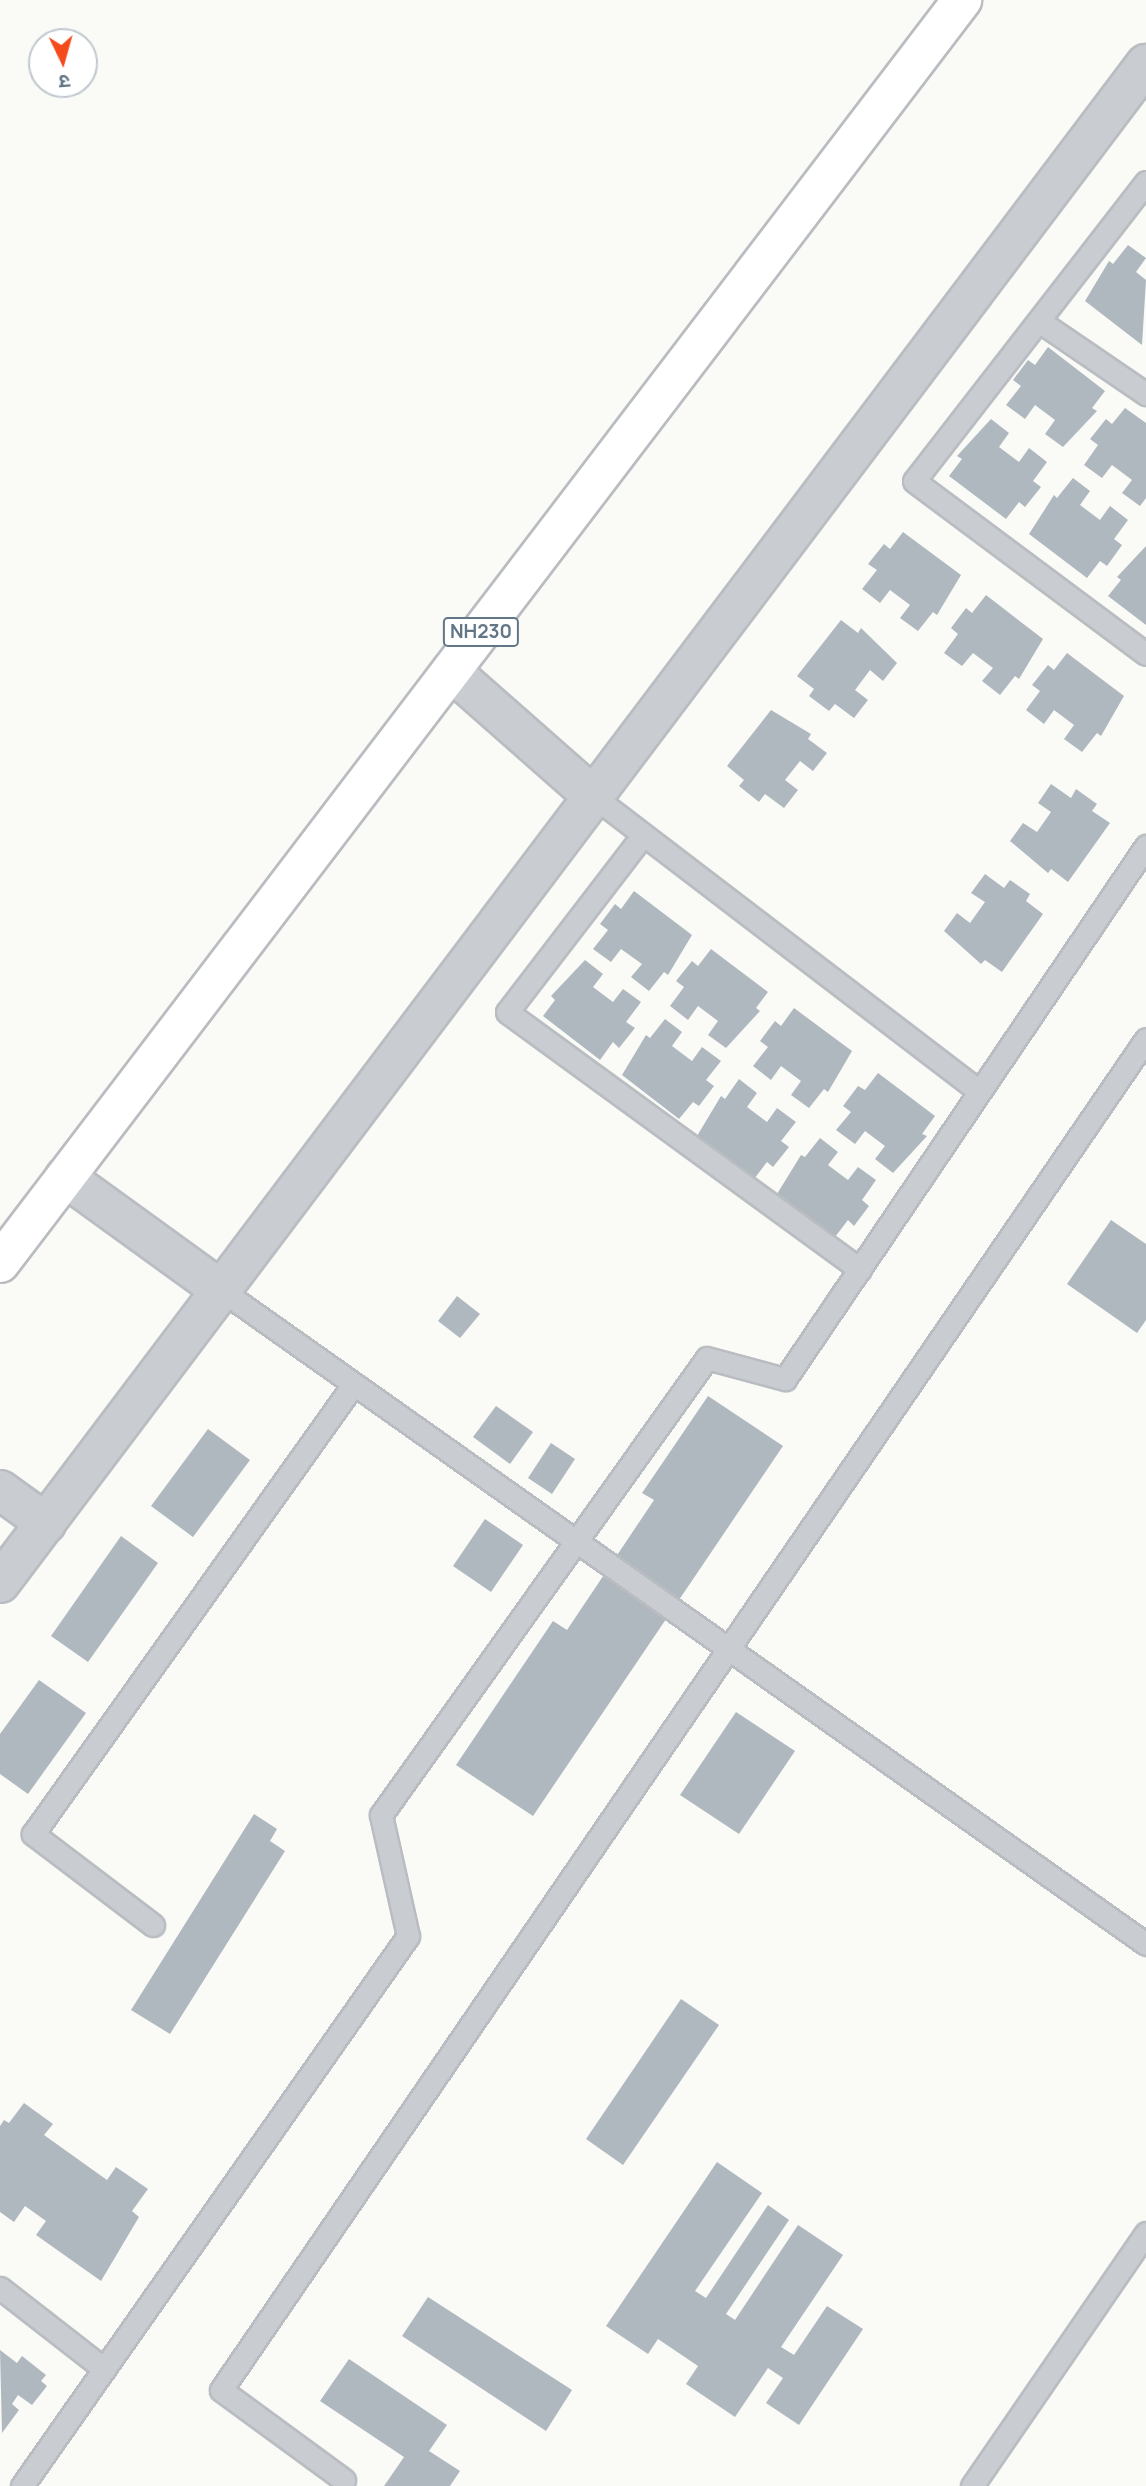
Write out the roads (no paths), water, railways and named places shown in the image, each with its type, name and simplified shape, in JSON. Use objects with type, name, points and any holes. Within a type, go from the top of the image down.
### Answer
[{"type":"highway","name":"NH230","points":[[0,1263],[962,0]]},
{"type":"street","points":[[0,1583],[1146,64]]},
{"type":"street","points":[[451,671],[593,796]]},
{"type":"street","points":[[65,1177],[221,1290]]},
{"type":"street","points":[[0,1490],[46,1523]]},
{"type":"lane","points":[[1146,182],[915,481],[1146,654]]},
{"type":"lane","points":[[1039,321],[1146,394]]},
{"type":"lane","points":[[593,796],[979,1091]]},
{"type":"lane","points":[[643,835],[507,1012],[860,1269]]},
{"type":"lane","points":[[22,2486],[408,1936],[381,1815],[707,1358],[785,1379],[1146,846]]},
{"type":"lane","points":[[344,2480],[221,2390],[726,1649],[1146,1040]]},
{"type":"lane","points":[[221,1290],[575,1543],[1146,1944]]},
{"type":"lane","points":[[153,1925],[33,1834],[353,1385]]},
{"type":"lane","points":[[972,2486],[1146,2233]]},
{"type":"lane","points":[[0,2288],[104,2369]]}]
